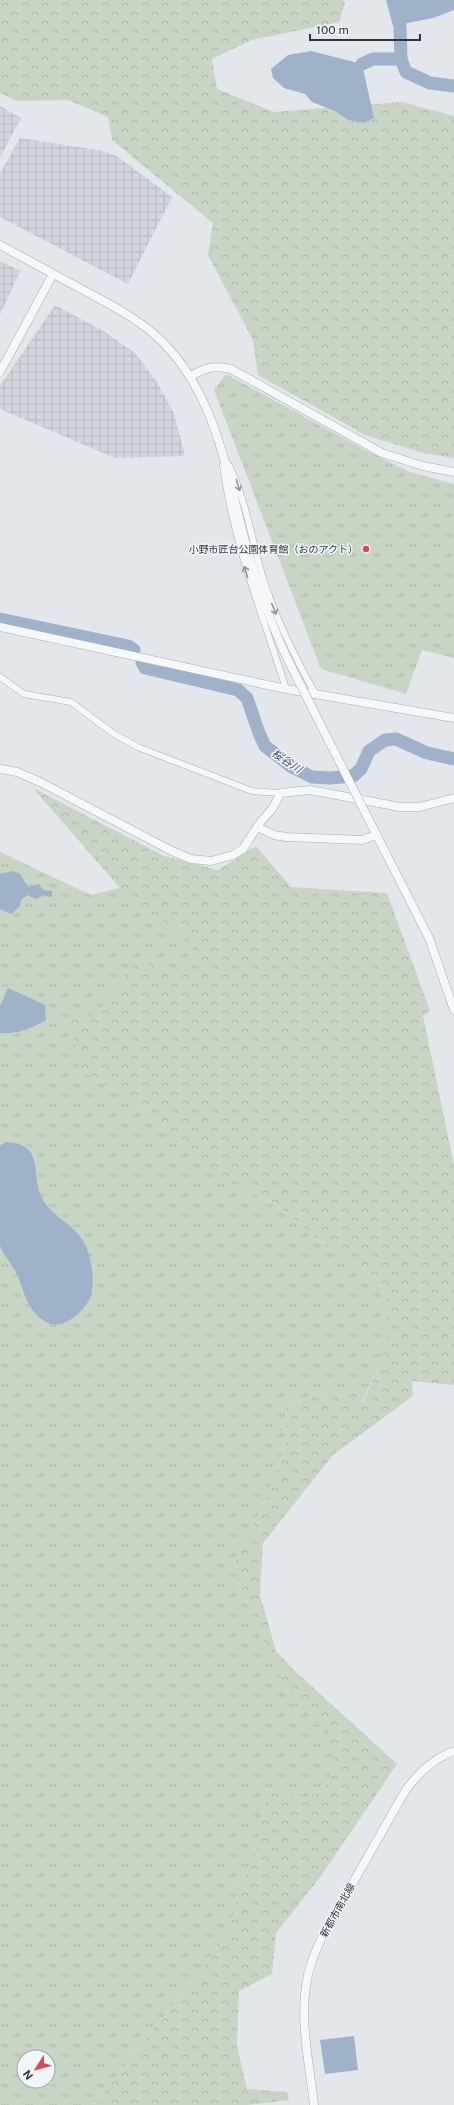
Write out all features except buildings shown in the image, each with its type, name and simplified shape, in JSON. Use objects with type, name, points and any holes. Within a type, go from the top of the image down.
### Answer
[{"type":"street","points":[[0,245],[134,318],[174,355],[191,376],[206,405],[256,580],[268,615],[292,668],[429,938],[454,1010]]},
{"type":"street","points":[[0,372],[53,274]]},
{"type":"street","points":[[191,376],[204,369],[217,366],[231,369],[382,453],[423,466],[454,472]]},
{"type":"street","points":[[220,450],[225,485],[245,567],[286,689]]},
{"type":"street","points":[[220,450],[237,480],[262,574],[272,605],[286,638],[316,695]]},
{"type":"street","points":[[0,627],[286,689],[454,718]]},
{"type":"street","points":[[0,677],[24,694],[71,702],[114,734],[140,748],[252,791],[281,793],[310,790],[420,808],[454,798]]},
{"type":"street","points":[[0,769],[17,772],[40,782],[191,859],[211,861],[233,855],[243,849],[257,827],[272,809],[281,793]]},
{"type":"street","points":[[257,827],[274,835],[286,837],[362,840],[376,832]]},
{"type":"street","name":"新都市南北線","points":[[314,2105],[304,2010],[306,1986],[311,1963],[321,1939],[411,1782],[430,1764],[454,1751]]},
{"type":"shaded area","points":[[0,106],[21,118],[0,157]]},
{"type":"shaded area","points":[[20,138],[103,151],[117,156],[172,197],[128,284],[0,217],[0,173]]},
{"type":"shaded area","points":[[0,261],[20,271],[0,315]]},
{"type":"shaded area","points":[[55,305],[105,332],[135,353],[157,382],[174,414],[185,456],[115,458],[0,409],[0,386]]},
{"type":"green space","points":[[0,0],[344,0],[345,3],[339,22],[252,40],[212,59],[217,89],[274,112],[402,102],[454,116],[454,458],[423,453],[365,435],[258,375],[253,340],[208,255],[213,223],[112,140],[108,117],[68,100],[17,101],[0,93]]},
{"type":"green space","points":[[226,374],[367,451],[410,472],[454,484],[454,658],[422,650],[406,694],[321,669],[214,390]]},
{"type":"green space","points":[[33,788],[164,856],[218,870],[256,846],[291,887],[387,893],[430,1011],[423,1016],[454,1165],[454,1385],[412,1381],[413,1396],[333,1455],[263,1543],[260,1595],[276,1651],[296,1672],[397,1764],[321,1876],[276,1933],[272,1974],[239,1991],[237,2046],[247,2089],[287,2092],[289,2100],[247,2105],[94,2105],[227,1936],[234,1914],[238,1888],[256,1855],[267,1790],[275,1789],[294,1796],[305,1798],[315,1794],[327,1784],[333,1768],[333,1748],[322,1727],[293,1704],[275,1662],[256,1628],[242,1595],[234,1568],[238,1551],[252,1528],[271,1486],[287,1438],[286,1404],[331,1393],[363,1402],[381,1361],[388,1334],[386,1299],[374,1280],[357,1263],[336,1254],[276,1204],[220,1179],[136,1100],[80,1070],[70,1021],[76,1008],[94,1018],[137,959],[174,976],[194,951],[178,931],[133,903]]},
{"type":"green space","points":[[0,852],[91,895],[127,886],[200,946],[175,981],[80,1070],[136,1100],[220,1179],[276,1204],[336,1254],[357,1263],[374,1280],[386,1299],[388,1334],[381,1361],[362,1402],[331,1393],[286,1404],[287,1438],[271,1486],[252,1528],[238,1551],[234,1568],[242,1595],[256,1628],[275,1662],[293,1704],[323,1727],[333,1748],[333,1768],[327,1784],[315,1794],[305,1798],[294,1796],[275,1789],[267,1790],[256,1855],[238,1888],[234,1914],[227,1936],[94,2105],[0,2105]]},
{"type":"water","points":[[386,0],[454,0],[454,10],[433,18],[393,26]]},
{"type":"water","points":[[311,51],[362,64],[374,118],[364,123],[348,120],[335,111],[312,102],[305,94],[284,88],[273,78],[271,69],[288,55]]},
{"type":"water","points":[[13,871],[20,874],[28,887],[39,884],[43,890],[52,891],[52,896],[50,897],[43,895],[36,899],[27,895],[21,900],[20,906],[11,914],[0,909],[0,874]]},
{"type":"water","points":[[8,988],[45,1005],[46,1020],[24,1030],[12,1033],[0,1033],[0,1006]]},
{"type":"water","points":[[6,1142],[19,1144],[27,1148],[32,1154],[42,1198],[52,1212],[71,1227],[83,1240],[89,1255],[93,1281],[89,1300],[81,1311],[69,1320],[62,1323],[49,1323],[43,1320],[29,1305],[17,1274],[0,1245],[0,1146]]},
{"type":"water","points":[[354,2036],[358,2070],[325,2074],[320,2040]]},
{"type":"waterway","points":[[400,26],[401,59]]},
{"type":"waterway","points":[[362,64],[373,59],[401,59],[406,72],[430,83],[454,86]]},
{"type":"waterway","name":"桜谷川","points":[[0,619],[128,646],[134,650]]},
{"type":"waterway","name":"桜谷川","points":[[142,662],[145,668],[238,690],[247,698],[265,746],[292,767],[312,777],[330,778],[353,776],[361,769],[369,751],[385,740],[396,739],[427,753],[454,759]]},
{"type":"place","name":"小野市匠台公園体育館（おのアクト）","points":[[366,549]]}]
